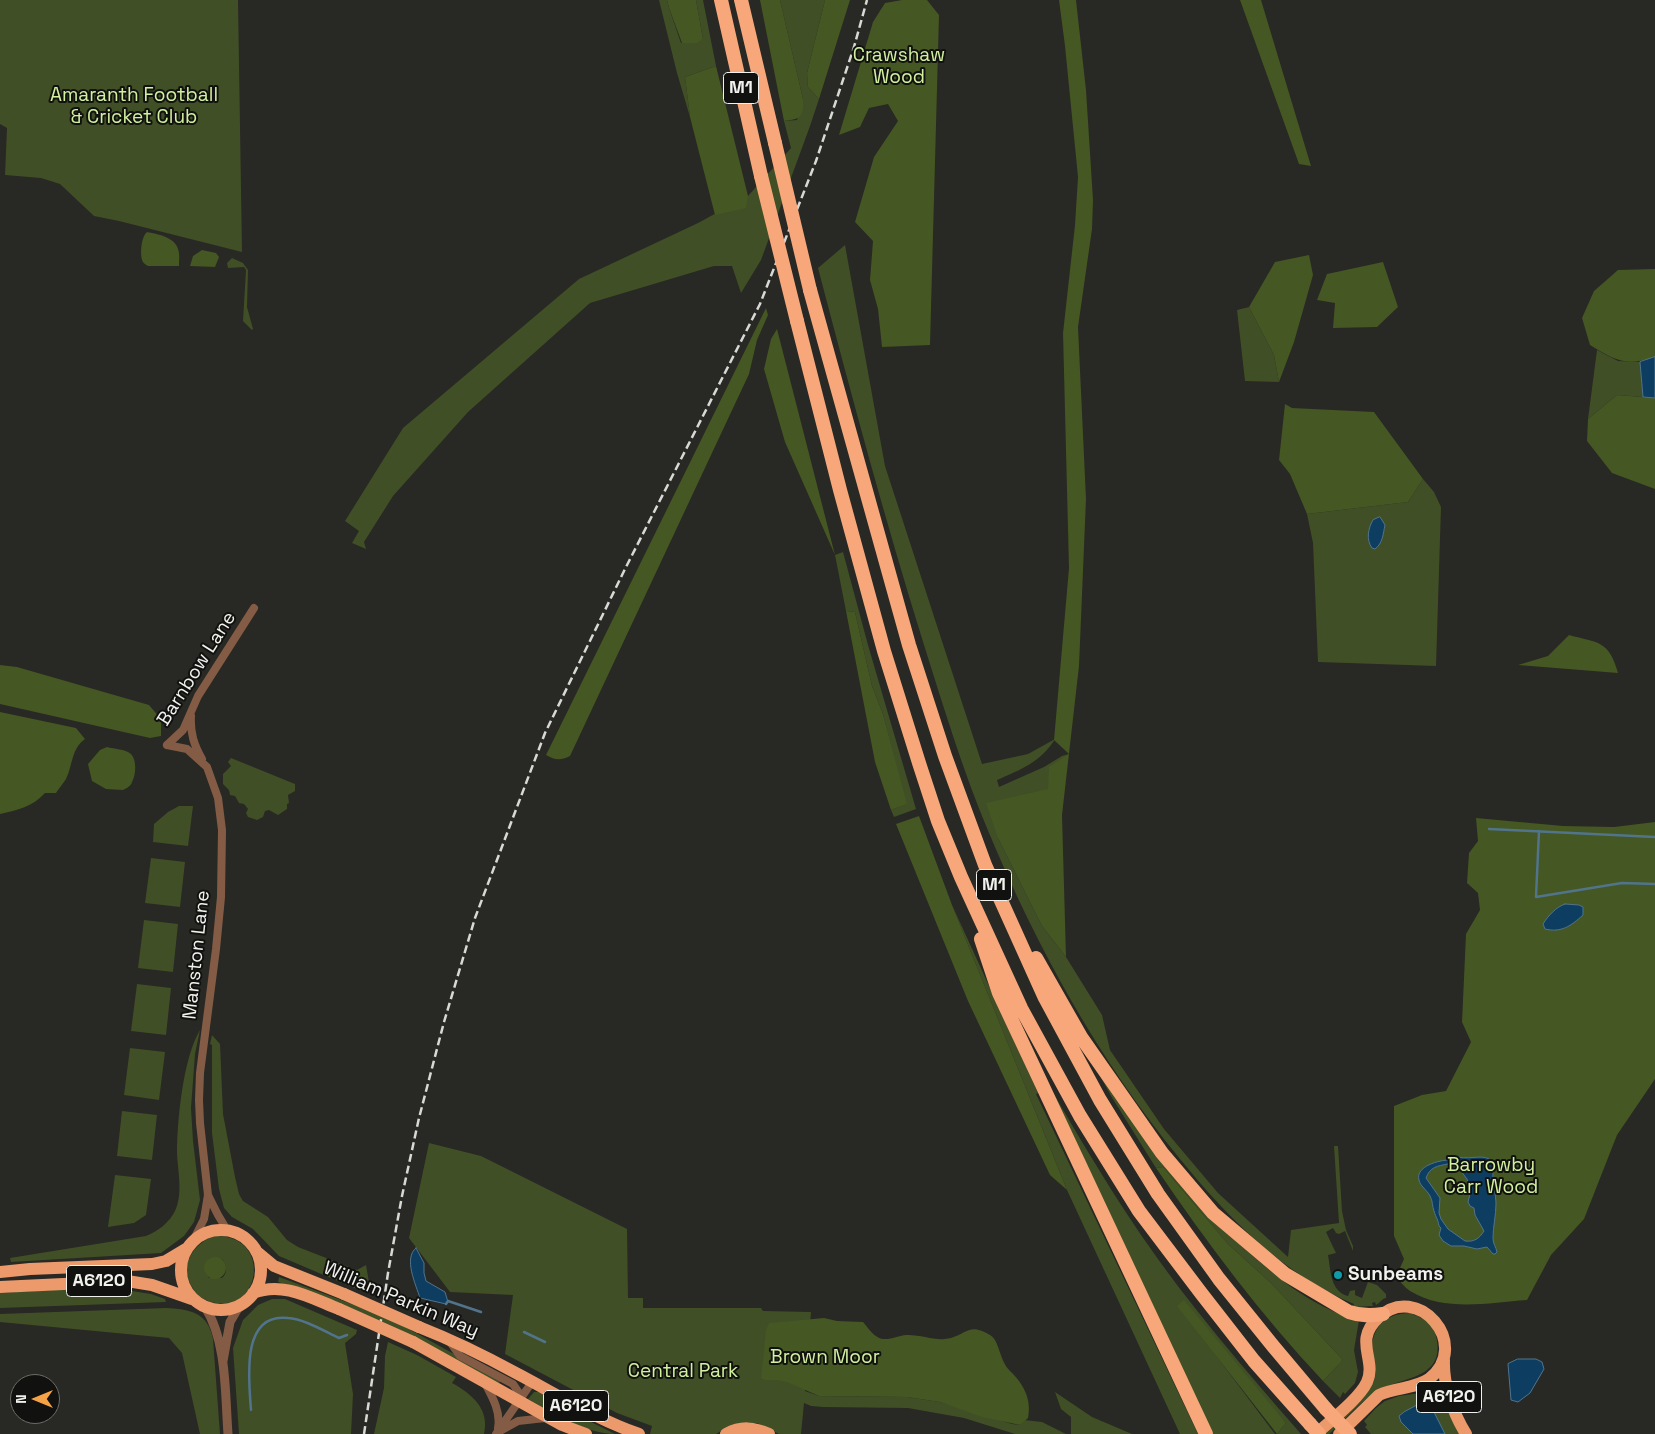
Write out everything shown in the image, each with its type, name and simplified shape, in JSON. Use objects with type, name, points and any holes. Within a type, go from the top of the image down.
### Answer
[{"type":"highway","name":"M1","points":[[721,0],[797,321],[840,490],[884,651],[936,812],[961,877],[999,993],[1206,1434]]},
{"type":"highway","name":"M1","points":[[741,0],[810,290],[909,645],[945,756],[984,865],[1045,998],[1100,1100],[1158,1194],[1219,1279],[1326,1409],[1350,1434]]},
{"type":"highway","name":"M1","points":[[984,865],[1081,1037],[1162,1153],[1213,1213],[1293,1279],[1349,1312],[1372,1316],[1383,1314]]},
{"type":"highway","name":"M1","points":[[961,877],[1021,1008],[1080,1116],[1139,1211],[1254,1361],[1315,1431]]},
{"type":"highway","points":[[227,1230],[239,1234],[249,1241],[256,1251],[260,1262],[258,1284],[253,1293],[240,1305],[229,1309],[217,1310],[205,1307],[194,1300],[185,1288],[182,1280],[182,1261],[190,1245],[209,1232],[227,1230]]},
{"type":"highway","name":"A6120","points":[[0,1272],[152,1264],[166,1261],[190,1245]]},
{"type":"highway","name":"William Parkin Way","points":[[256,1251],[274,1266],[447,1339],[602,1419],[639,1434]]},
{"type":"highway","name":"A6120","points":[[0,1287],[127,1281],[152,1284],[194,1300]]},
{"type":"highway","name":"William Parkin Way","points":[[253,1293],[263,1289],[283,1288],[339,1309],[413,1342],[485,1382],[519,1398],[550,1418],[586,1434]]},
{"type":"highway","points":[[1315,1431],[1360,1393],[1366,1383],[1369,1369],[1366,1348],[1367,1335],[1373,1323],[1392,1309],[1413,1307],[1428,1314],[1434,1319],[1442,1332],[1445,1348],[1444,1358],[1435,1374],[1420,1384],[1387,1391],[1379,1396],[1339,1434]]},
{"type":"highway","name":"A6120","points":[[1444,1358],[1445,1382],[1449,1396],[1466,1434]]},
{"type":"highway","points":[[726,1434],[737,1429],[748,1428],[769,1434]]},
{"type":"street","name":"Barnbow Lane","points":[[167,745],[183,730],[206,683],[254,608]]},
{"type":"street","points":[[192,711],[191,732],[193,742],[207,767]]},
{"type":"street","name":"Manston Lane","points":[[167,745],[187,749],[207,767],[218,798],[223,850],[217,940],[200,1073],[200,1123],[208,1195],[204,1219],[190,1245]]},
{"type":"street","name":"Manston Lane","points":[[208,1195],[227,1230]]},
{"type":"street","points":[[222,1361],[230,1322],[240,1305]]},
{"type":"street","points":[[205,1307],[215,1323],[222,1361],[228,1434]]},
{"type":"street","points":[[447,1339],[460,1356],[513,1384],[519,1398]]},
{"type":"street","points":[[485,1382],[498,1411],[497,1433]]},
{"type":"street","points":[[497,1433],[519,1398],[532,1382]]},
{"type":"street","points":[[497,1433],[518,1421],[541,1417],[550,1418]]},
{"type":"green space","name":"Amaranth Football & Cricket Club","points":[[0,0],[238,0],[242,252],[94,216],[60,184],[41,178],[5,175],[7,128],[0,124]]},
{"type":"green space","points":[[659,0],[667,0],[681,43],[703,39],[696,0],[703,0],[716,66],[685,77],[690,117],[677,73]]},
{"type":"green space","points":[[667,0],[696,0],[703,39],[697,43],[682,43]]},
{"type":"green space","points":[[760,0],[780,0],[803,99],[803,110],[798,118],[784,121]]},
{"type":"green space","points":[[780,0],[825,0],[807,73],[808,87],[819,99],[761,260],[741,293],[732,266],[714,266],[590,303],[468,412],[393,496],[364,542],[366,549],[352,543],[359,531],[345,521],[403,428],[579,279],[698,223],[748,196],[791,148],[784,121],[797,120],[803,99]]},
{"type":"green space","points":[[825,0],[850,0],[819,99],[808,87],[807,73]]},
{"type":"green space","name":"Crawshaw Wood","points":[[902,0],[927,0],[939,15],[930,345],[882,347],[878,309],[870,280],[873,241],[855,222],[874,157],[898,121],[888,104],[869,108],[860,127],[839,135],[873,22],[885,3]]},
{"type":"green space","points":[[1059,0],[1076,0],[1086,90],[1093,200],[1092,229],[1078,327],[1086,499],[1079,666],[1069,754],[1054,740],[1069,568],[1063,333],[1075,225],[1078,177]]},
{"type":"green space","points":[[1240,0],[1261,0],[1311,166],[1299,164]]},
{"type":"green space","points":[[716,66],[748,196],[746,208],[715,215],[690,117],[685,77]]},
{"type":"green space","points":[[147,232],[170,239],[176,245],[179,251],[179,266],[148,266],[144,263],[141,257],[142,245],[143,238]]},
{"type":"green space","points":[[845,245],[885,466],[982,764],[1028,754],[1055,739],[1037,759],[1022,769],[997,780],[999,787],[1069,754],[1048,789],[998,838],[1042,926],[1066,957],[1102,1015],[1110,1050],[1164,1129],[1218,1193],[1288,1257],[1291,1230],[1339,1223],[1334,1146],[1338,1146],[1342,1211],[1353,1251],[1345,1231],[1339,1234],[1333,1228],[1326,1232],[1336,1253],[1328,1255],[1332,1280],[1342,1293],[1348,1296],[1350,1291],[1355,1290],[1355,1295],[1362,1298],[1368,1282],[1377,1285],[1386,1294],[1386,1298],[1376,1305],[1375,1302],[1372,1303],[1373,1306],[1353,1307],[1354,1304],[1328,1292],[1304,1277],[1258,1242],[1217,1202],[1180,1159],[1123,1083],[1072,1003],[1049,961],[1008,876],[971,787],[954,740],[882,504],[818,268]]},
{"type":"green space","points":[[202,250],[216,253],[219,257],[215,267],[190,266],[193,256]]},
{"type":"green space","points":[[1309,255],[1313,275],[1294,342],[1279,382],[1274,355],[1249,307],[1275,262]]},
{"type":"green space","points":[[232,258],[243,263],[248,270],[247,307],[252,330],[243,321],[246,270],[244,267],[228,268],[227,263]]},
{"type":"green space","points":[[1383,262],[1398,307],[1377,327],[1333,328],[1335,303],[1317,300],[1327,274]]},
{"type":"green space","points":[[1655,269],[1655,357],[1628,362],[1606,355],[1590,345],[1582,318],[1594,291],[1618,270]]},
{"type":"green space","points":[[1249,307],[1274,355],[1279,382],[1245,381],[1237,310]]},
{"type":"green space","points":[[766,308],[768,315],[757,340],[749,374],[570,756],[563,759],[549,757],[546,755]]},
{"type":"green space","points":[[777,329],[835,555],[785,442],[764,369],[771,339]]},
{"type":"green space","points":[[1597,350],[1618,361],[1640,362],[1643,397],[1617,395],[1588,419]]},
{"type":"green space","points":[[1617,395],[1655,398],[1655,489],[1612,473],[1587,441],[1588,419]]},
{"type":"green space","points":[[1285,404],[1292,408],[1374,412],[1423,479],[1408,502],[1307,514],[1290,474],[1279,460]]},
{"type":"green space","points":[[1423,479],[1434,492],[1441,507],[1436,666],[1318,662],[1313,543],[1307,514],[1408,502]]},
{"type":"green space","points":[[843,552],[916,809],[894,817],[891,810],[906,804],[883,714],[872,686],[855,612],[846,611],[835,555]]},
{"type":"green space","points":[[846,611],[855,612],[872,686],[883,714],[907,804],[891,810],[875,762]]},
{"type":"green space","points":[[1569,635],[1601,645],[1611,654],[1618,673],[1518,665],[1548,656]]},
{"type":"green space","points":[[0,665],[17,667],[149,705],[161,719],[161,736],[150,738],[0,704]]},
{"type":"green space","points":[[0,712],[76,728],[85,739],[77,748],[66,779],[56,793],[45,793],[30,805],[0,814]]},
{"type":"green space","points":[[107,747],[129,752],[133,757],[135,772],[133,779],[130,786],[123,790],[106,789],[92,781],[88,764],[100,750]]},
{"type":"green space","points":[[1069,754],[1062,815],[1066,957],[1042,926],[998,838],[986,803],[1048,789],[1049,767]]},
{"type":"green space","points":[[231,758],[295,784],[295,791],[288,795],[289,803],[287,804],[287,809],[278,815],[269,810],[265,811],[263,817],[257,820],[248,817],[246,813],[248,809],[244,804],[239,803],[235,796],[230,795],[229,790],[223,784],[223,774],[231,766],[228,762]]},
{"type":"green space","points":[[179,806],[193,806],[188,846],[153,842],[154,824],[168,812]]},
{"type":"green space","points":[[919,816],[952,905],[1067,1190],[1050,1175],[968,1001],[896,824]]},
{"type":"green space","name":"Barrowby Carr Wood","points":[[1476,818],[1563,826],[1614,827],[1655,822],[1655,1079],[1617,1135],[1584,1219],[1551,1255],[1527,1300],[1482,1304],[1452,1304],[1423,1298],[1410,1291],[1396,1277],[1404,1259],[1394,1236],[1394,1106],[1422,1095],[1446,1091],[1471,1042],[1462,1022],[1466,934],[1480,910],[1478,893],[1467,883],[1469,853],[1478,841]]},
{"type":"green space","points":[[151,858],[185,862],[180,907],[145,903]]},
{"type":"green space","points":[[952,905],[1038,1093],[1036,1094],[1198,1434],[1180,1434],[1067,1190]]},
{"type":"green space","points":[[144,920],[178,924],[173,972],[138,968]]},
{"type":"green space","points":[[137,984],[171,988],[166,1035],[131,1031]]},
{"type":"green space","points":[[200,1030],[195,1054],[191,1108],[200,1200],[194,1222],[184,1236],[161,1253],[11,1262],[10,1258],[146,1236],[159,1229],[170,1219],[175,1211],[179,1197],[177,1140],[182,1090],[189,1057]]},
{"type":"green space","points":[[212,1035],[220,1044],[223,1114],[235,1177],[239,1194],[243,1201],[268,1217],[287,1240],[298,1247],[357,1270],[366,1265],[369,1282],[366,1293],[279,1256],[253,1229],[232,1217],[224,1208],[219,1189],[212,1133],[212,1045],[210,1044]]},
{"type":"green space","points":[[130,1048],[165,1052],[159,1100],[124,1095]]},
{"type":"green space","points":[[1087,1052],[1233,1238],[1291,1287],[1324,1307],[1359,1320],[1354,1350],[1358,1372],[1355,1383],[1345,1394],[1343,1392],[1340,1398],[1323,1381],[1343,1360],[1271,1283],[1228,1244],[1163,1167],[1156,1168],[1111,1096]]},
{"type":"green space","points":[[1030,1053],[1098,1168],[1159,1261],[1218,1337],[1301,1434],[1277,1434],[1286,1423],[1178,1305],[1275,1434],[1212,1434]]},
{"type":"green space","points":[[122,1111],[157,1115],[152,1160],[117,1156]]},
{"type":"green space","name":"Central Park","points":[[429,1143],[481,1156],[627,1229],[628,1298],[643,1298],[643,1308],[761,1308],[763,1311],[811,1312],[805,1391],[819,1396],[907,1397],[940,1402],[1012,1424],[1020,1425],[1024,1420],[1042,1422],[1066,1434],[1015,1434],[964,1418],[908,1408],[823,1407],[804,1403],[801,1434],[779,1434],[757,1423],[749,1423],[724,1429],[716,1434],[650,1434],[652,1426],[617,1413],[505,1354],[513,1295],[450,1292],[409,1238]]},
{"type":"green space","points":[[1163,1167],[1228,1244],[1271,1283],[1343,1360],[1323,1381],[1256,1304],[1215,1251],[1156,1168]]},
{"type":"green space","points":[[115,1175],[151,1179],[146,1215],[134,1223],[108,1227]]},
{"type":"green space","points":[[214,1236],[232,1238],[245,1246],[252,1258],[254,1271],[251,1284],[244,1295],[232,1302],[216,1303],[205,1300],[194,1290],[188,1279],[187,1271],[190,1256],[206,1240]],"holes":[[[222,1259],[226,1266],[224,1276],[222,1278],[209,1278],[205,1272]]]},
{"type":"green space","points":[[215,1257],[223,1260],[226,1268],[223,1276],[215,1279],[207,1276],[204,1268],[207,1260]]},
{"type":"green space","points":[[279,1277],[379,1314],[501,1380],[499,1383],[304,1290],[278,1282]]},
{"type":"green space","points":[[125,1286],[125,1290],[151,1294],[165,1299],[166,1302],[0,1308],[0,1293]]},
{"type":"green space","points":[[272,1299],[285,1299],[357,1330],[356,1334],[345,1343],[353,1394],[351,1434],[239,1434],[233,1348],[243,1320],[258,1305]]},
{"type":"green space","points":[[1184,1300],[1286,1423],[1277,1434],[1177,1306]]},
{"type":"green space","points":[[182,1309],[196,1314],[207,1323],[210,1330],[213,1339],[220,1434],[200,1434],[182,1353],[169,1338],[0,1322],[0,1314]]},
{"type":"green space","points":[[1409,1313],[1418,1316],[1432,1327],[1436,1336],[1438,1351],[1434,1361],[1428,1369],[1418,1375],[1374,1393],[1329,1434],[1320,1434],[1363,1395],[1366,1388],[1372,1343],[1380,1326],[1386,1319]]},
{"type":"green space","name":"Brown Moor","points":[[824,1318],[837,1321],[863,1322],[874,1335],[883,1339],[906,1335],[945,1339],[973,1329],[983,1331],[996,1342],[1006,1367],[1022,1386],[1029,1404],[1028,1418],[1020,1425],[982,1417],[940,1402],[907,1397],[819,1396],[787,1382],[761,1378],[766,1330],[769,1323]]},
{"type":"green space","points":[[388,1342],[417,1355],[456,1377],[452,1383],[472,1397],[482,1410],[485,1425],[484,1434],[374,1434],[384,1388],[385,1356]]},
{"type":"green space","points":[[1441,1384],[1462,1434],[1371,1434],[1365,1427],[1367,1425],[1364,1421],[1385,1401],[1399,1396],[1420,1393]]},
{"type":"green space","points":[[534,1392],[539,1392],[575,1414],[615,1434],[582,1427],[559,1416],[528,1399]]},
{"type":"green space","points":[[1055,1392],[1092,1417],[1132,1434],[1071,1434],[1071,1417],[1061,1409]]},
{"type":"water","points":[[1655,357],[1655,398],[1643,397],[1640,362]]},
{"type":"water","points":[[1380,517],[1385,525],[1381,541],[1375,549],[1372,548],[1368,538],[1369,530],[1373,520]]},
{"type":"water","points":[[1565,904],[1583,907],[1583,915],[1565,928],[1556,930],[1545,929],[1543,924],[1547,918]]},
{"type":"water","points":[[1450,1157],[1482,1157],[1489,1159],[1493,1164],[1496,1204],[1493,1238],[1497,1252],[1495,1254],[1487,1247],[1477,1249],[1451,1246],[1443,1241],[1439,1235],[1441,1228],[1433,1209],[1432,1200],[1422,1186],[1419,1175],[1429,1165],[1449,1160]],"holes":[[[1448,1164],[1457,1166],[1467,1179],[1470,1194],[1468,1202],[1474,1208],[1475,1215],[1484,1231],[1478,1238],[1471,1241],[1465,1241],[1448,1229],[1439,1213],[1440,1198],[1426,1178],[1430,1171],[1437,1166]]]},
{"type":"water","points":[[416,1248],[424,1263],[426,1281],[445,1292],[448,1302],[446,1304],[420,1298],[410,1265],[412,1252]]},
{"type":"water","points":[[1518,1359],[1536,1359],[1542,1362],[1544,1369],[1530,1393],[1518,1402],[1511,1400],[1508,1364]]},
{"type":"water","points":[[1419,1404],[1428,1404],[1445,1434],[1413,1434],[1401,1422],[1399,1416]]},
{"type":"waterway","points":[[1489,829],[1655,837]]},
{"type":"waterway","points":[[1539,831],[1536,897],[1622,883],[1655,884]]},
{"type":"waterway","points":[[446,1304],[448,1301],[481,1312]]},
{"type":"waterway","points":[[251,1410],[249,1383],[251,1351],[255,1337],[262,1326],[273,1319],[288,1318],[307,1323],[339,1338],[347,1335]]},
{"type":"waterway","points":[[524,1332],[545,1342]]},
{"type":"railway","points":[[364,1434],[388,1273],[402,1196],[419,1118],[444,1022],[475,918],[545,733],[626,567],[760,304],[816,161],[854,47],[867,0]]},
{"type":"place","name":"Sunbeams","points":[[1338,1275]]}]
